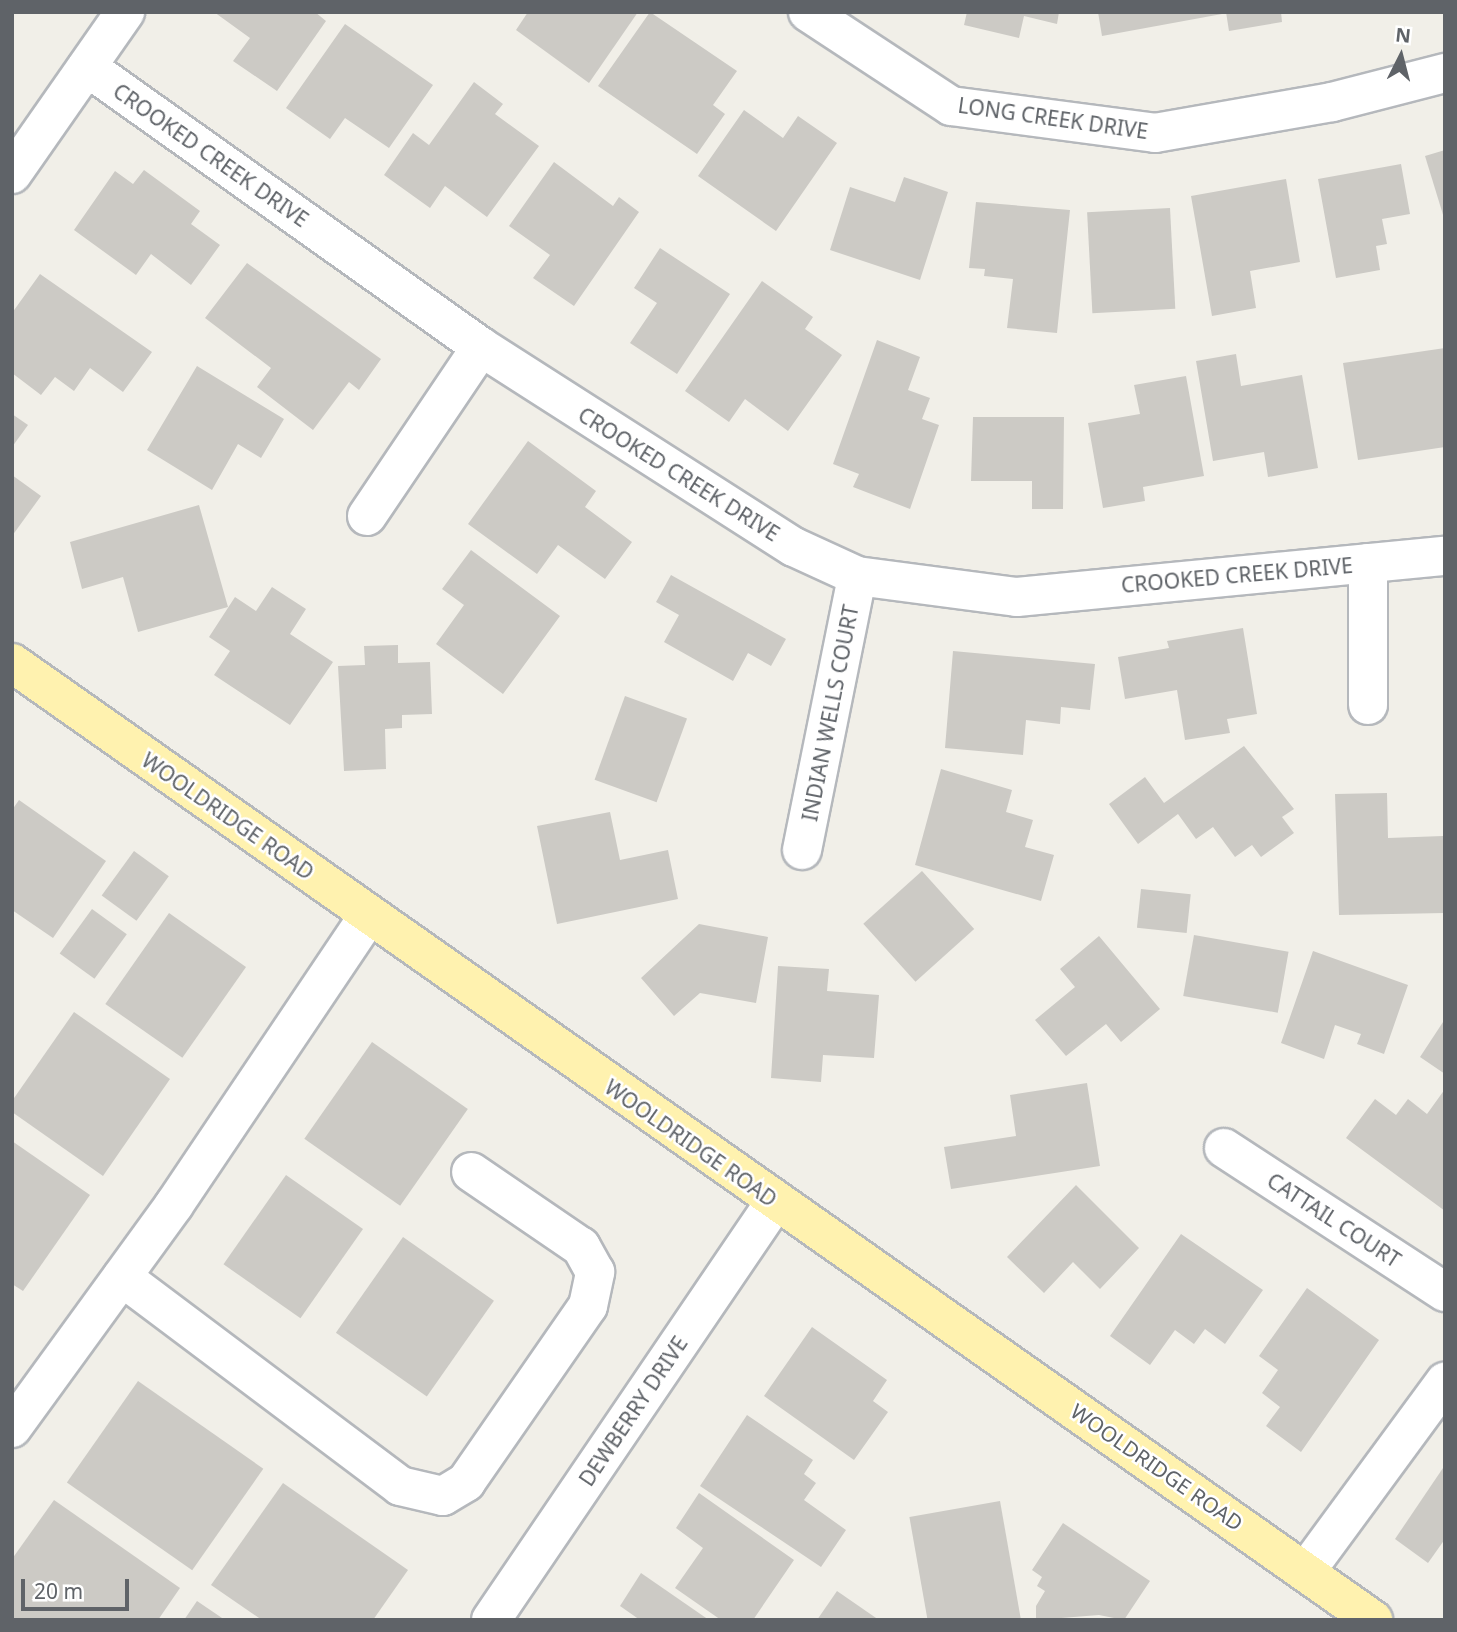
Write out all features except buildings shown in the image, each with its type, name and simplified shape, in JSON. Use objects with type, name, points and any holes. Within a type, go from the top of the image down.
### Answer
[{"type":"main road","name":"WOOLDRIDGE ROAD","points":[[17,675],[369,915],[1373,1620]]},
{"type":"street","points":[[12,174],[125,12]]},
{"type":"street","name":"LONG CREEK DRIVE","points":[[807,12],[951,106],[1154,133],[1332,102],[1445,73]]},
{"type":"street","name":"CROOKED CREEK DRIVE","points":[[87,66],[481,347],[794,547],[857,576],[1017,597],[1445,556]]},
{"type":"street","points":[[367,516],[481,347]]},
{"type":"street","name":"CROOKED CREEK DRIVE","points":[[1368,563],[1368,705]]},
{"type":"street","name":"INDIAN WELLS COURT","points":[[802,850],[857,576]]},
{"type":"street","points":[[12,1429],[122,1277],[369,915]]},
{"type":"street","name":"CATTAIL COURT","points":[[1224,1148],[1445,1292]]},
{"type":"street","points":[[122,1277],[400,1486],[443,1496],[466,1482],[588,1306],[595,1272],[581,1247],[471,1172]]},
{"type":"street","name":"DEWBERRY DRIVE","points":[[491,1620],[775,1202]]},
{"type":"street","points":[[1306,1571],[1445,1382]]}]
